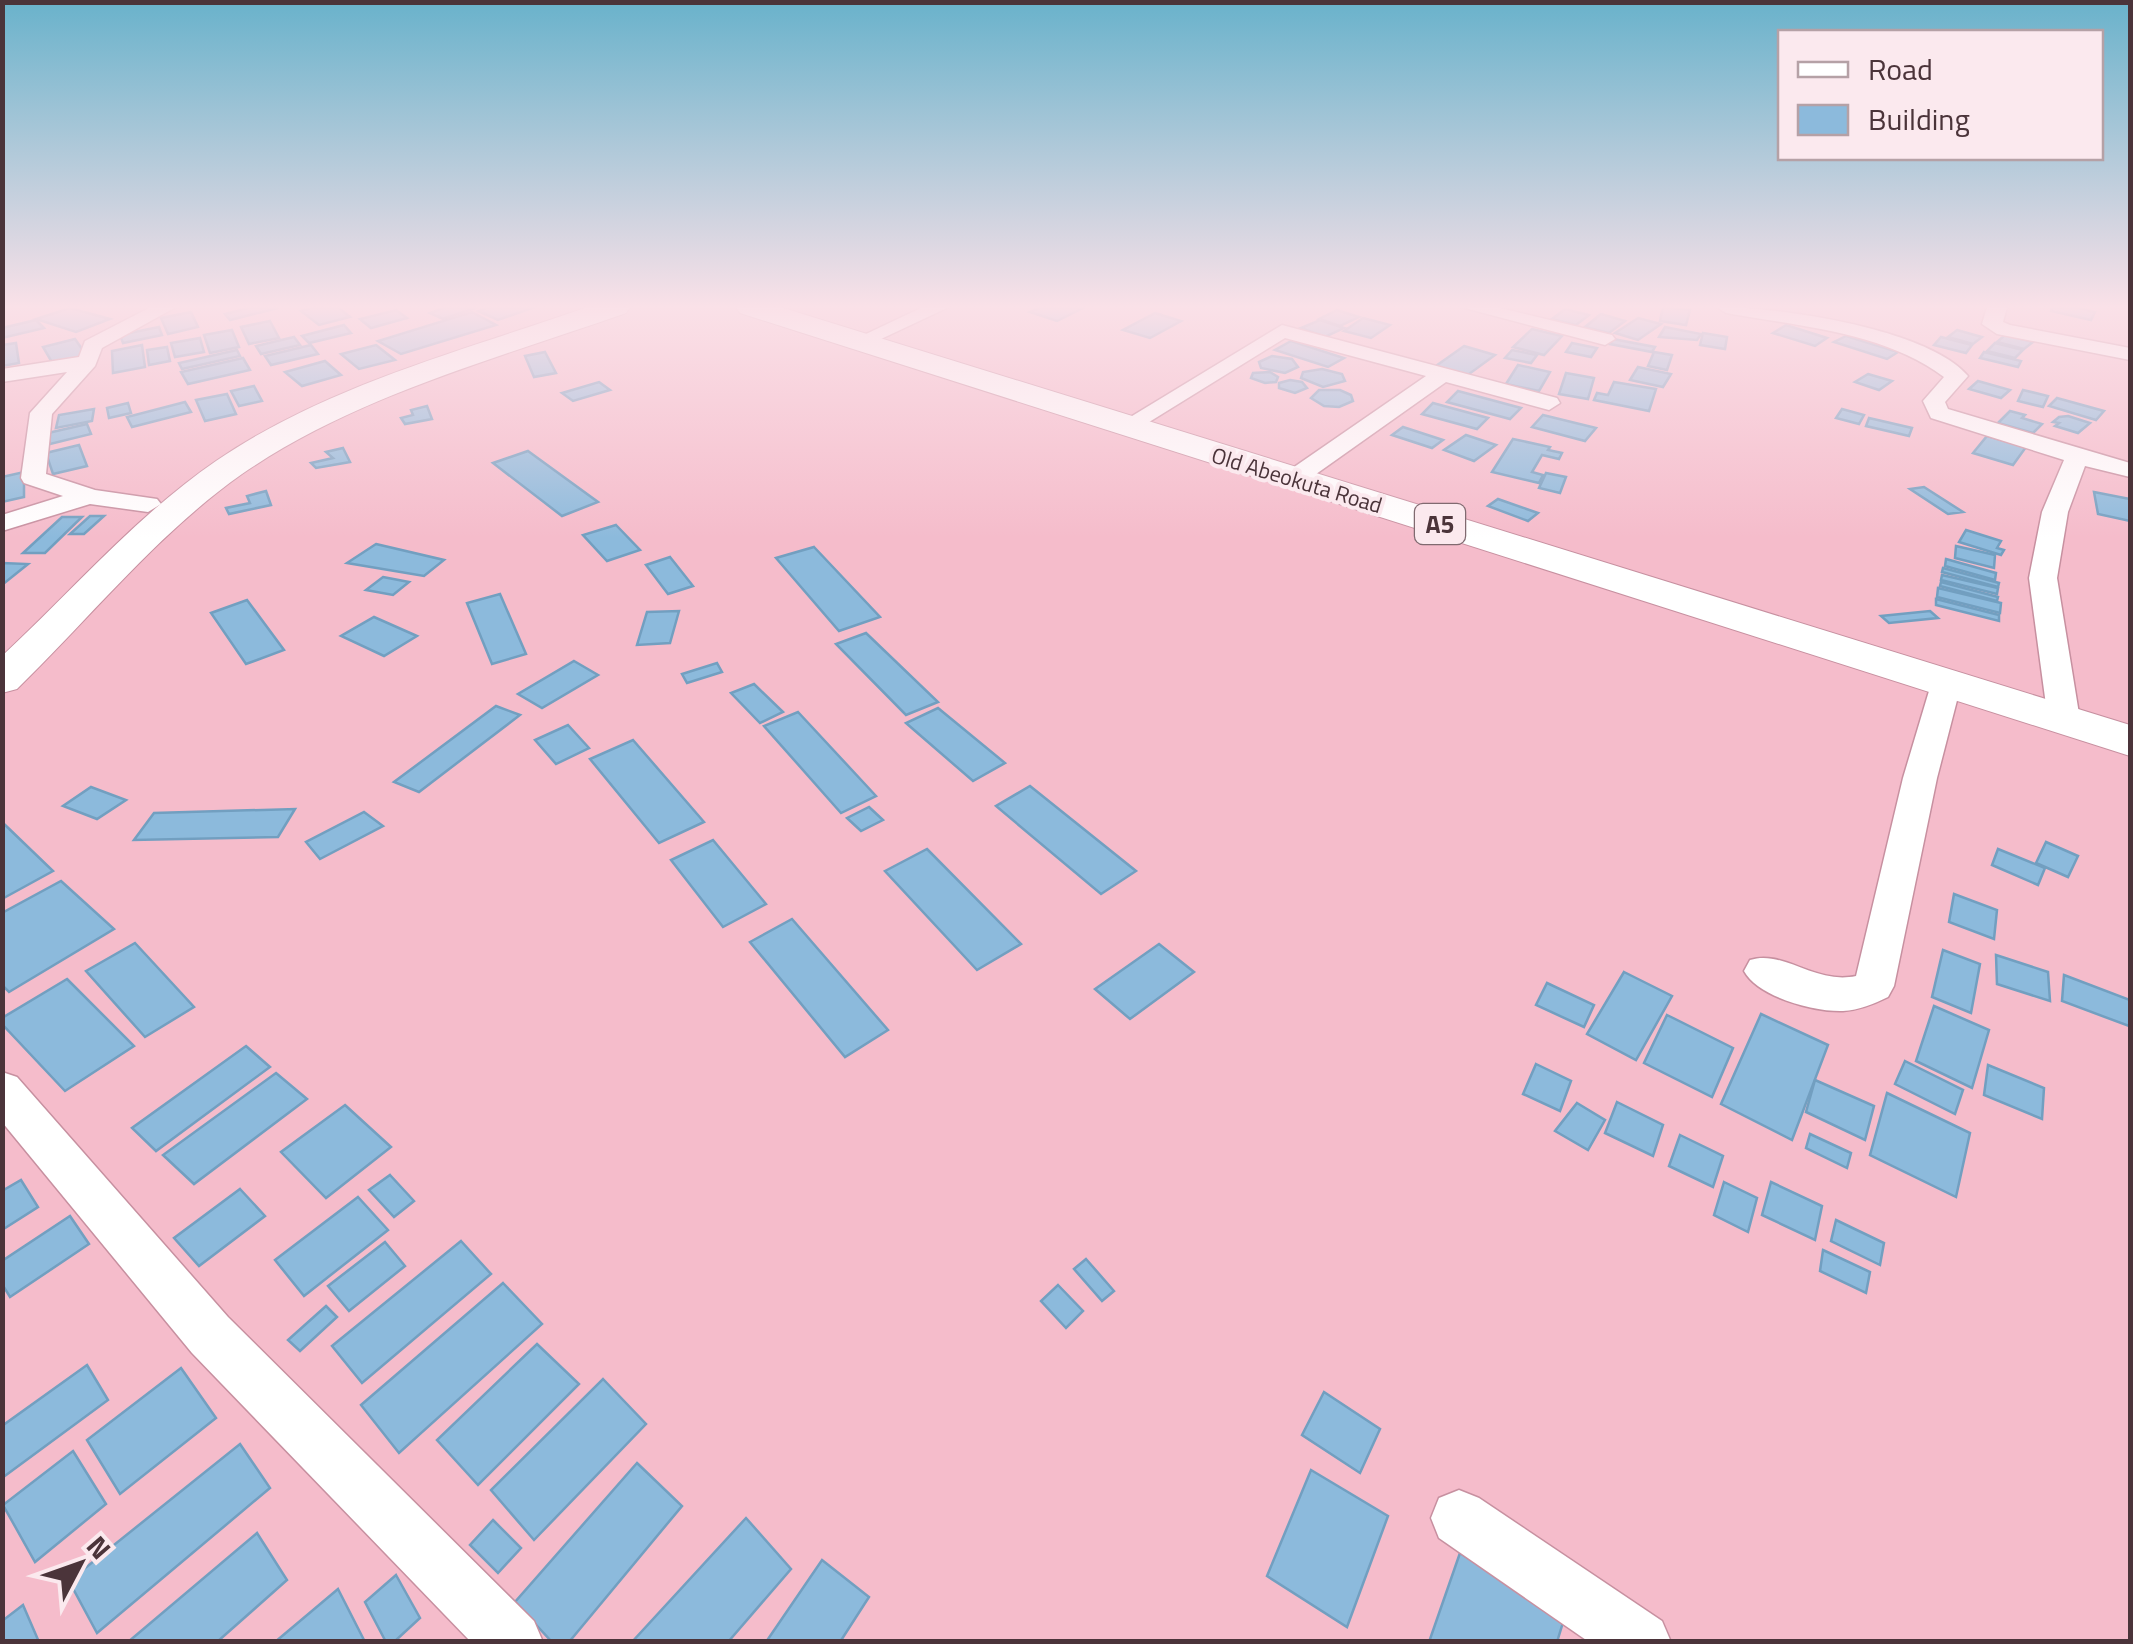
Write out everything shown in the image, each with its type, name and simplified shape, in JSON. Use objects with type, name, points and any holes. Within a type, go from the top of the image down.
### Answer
[{"type":"highway","points":[[2,644],[148,504],[202,466],[312,406],[373,384]]},
{"type":"highway","points":[[2,680],[179,505],[273,440],[330,410],[404,384]]},
{"type":"highway","name":"Old Abeokuta Road","points":[[986,384],[2130,740]]},
{"type":"street","points":[[68,384],[41,413],[33,478],[89,496],[148,504]]},
{"type":"street","points":[[1125,427],[1196,384]]},
{"type":"street","points":[[1293,479],[1429,384]]},
{"type":"street","points":[[1470,384],[1549,404]]},
{"type":"street","points":[[1950,384],[1934,400],[1940,413],[2130,470]]},
{"type":"street","points":[[2064,720],[2043,578],[2055,512],[2077,457]]},
{"type":"street","points":[[2,523],[89,496]]},
{"type":"street","points":[[1764,970],[1794,985],[1826,994],[1858,994],[1874,986],[1908,827],[1946,681]]},
{"type":"street","points":[[2,1090],[210,1335],[513,1642]]},
{"type":"street","points":[[1459,1518],[1642,1642]]},
{"type":"building","points":[[593,384],[610,390],[573,401],[562,393]]},
{"type":"building","points":[[1279,384],[1303,384],[1307,388],[1295,393],[1279,388]]},
{"type":"building","points":[[1506,384],[1543,384],[1539,391]]},
{"type":"building","points":[[1562,384],[1592,384],[1588,399],[1559,394]]},
{"type":"building","points":[[1613,384],[1656,389],[1649,411],[1594,400],[1597,393],[1608,395]]},
{"type":"building","points":[[1860,384],[1888,384],[1879,390]]},
{"type":"building","points":[[1975,384],[1988,384],[2010,390],[2001,398],[1969,389]]},
{"type":"building","points":[[254,386],[262,401],[239,406],[231,391]]},
{"type":"building","points":[[1319,390],[1340,390],[1351,395],[1353,401],[1339,407],[1324,406],[1311,398]]},
{"type":"building","points":[[2023,390],[2048,396],[2043,407],[2018,401]]},
{"type":"building","points":[[1458,391],[1521,408],[1510,419],[1447,402]]},
{"type":"building","points":[[227,394],[236,414],[205,421],[196,400]]},
{"type":"building","points":[[2057,398],[2104,411],[2096,420],[2049,406]]},
{"type":"building","points":[[185,402],[191,412],[132,427],[127,417]]},
{"type":"building","points":[[128,403],[131,413],[109,418],[107,408]]},
{"type":"building","points":[[1433,403],[1488,418],[1477,429],[1422,414]]},
{"type":"building","points":[[427,406],[432,419],[405,424],[401,418],[413,415],[411,410]]},
{"type":"building","points":[[94,409],[92,421],[56,428],[59,415]]},
{"type":"building","points":[[1842,409],[1864,415],[1859,424],[1836,418]]},
{"type":"building","points":[[2010,411],[2042,424],[2033,433],[1998,423]]},
{"type":"building","points":[[1543,415],[1596,428],[1585,441],[1532,427]]},
{"type":"building","points":[[2059,417],[2090,423],[2078,433],[2055,426],[2059,423],[2053,422]]},
{"type":"building","points":[[1869,418],[1912,428],[1909,436],[1866,426]]},
{"type":"building","points":[[87,424],[91,434],[50,444],[48,433]]},
{"type":"building","points":[[1403,427],[1443,440],[1432,448],[1392,435]]},
{"type":"building","points":[[1466,435],[1496,445],[1474,461],[1444,450]]},
{"type":"building","points":[[1987,436],[2026,447],[2013,465],[1973,453]]},
{"type":"building","points":[[1513,439],[1562,453],[1559,459],[1542,455],[1532,472],[1543,475],[1539,483],[1492,472]]},
{"type":"building","points":[[79,445],[87,466],[53,474],[46,453]]},
{"type":"building","points":[[343,448],[350,462],[316,468],[311,463],[333,458],[326,452]]},
{"type":"building","points":[[528,451],[598,502],[562,516],[493,463]]},
{"type":"building","points":[[24,472],[24,497],[2,502],[2,477]]},
{"type":"building","points":[[1546,473],[1566,477],[1560,493],[1539,488]]},
{"type":"building","points":[[1924,487],[1963,512],[1948,514],[1910,489]]},
{"type":"building","points":[[266,491],[271,505],[229,514],[226,508],[250,503],[247,496]]},
{"type":"building","points":[[2094,492],[2130,499],[2130,521],[2098,514]]},
{"type":"building","points":[[1498,499],[1538,513],[1528,521],[1488,506]]},
{"type":"building","points":[[90,516],[104,516],[84,534],[70,534]]},
{"type":"building","points":[[62,517],[82,517],[45,553],[23,553]]},
{"type":"building","points":[[616,525],[640,550],[607,561],[583,535]]},
{"type":"building","points":[[1966,530],[2001,541],[1997,548],[2004,550],[2001,555],[1959,542]]},
{"type":"building","points":[[376,544],[444,560],[424,576],[347,563]]},
{"type":"building","points":[[1956,546],[1995,555],[1994,568],[1955,558]]},
{"type":"building","points":[[814,547],[880,617],[839,631],[776,558]]},
{"type":"building","points":[[670,557],[693,586],[668,594],[646,565]]},
{"type":"building","points":[[1946,559],[1996,573],[1995,580],[1945,566]]},
{"type":"building","points":[[2,563],[28,564],[2,585]]},
{"type":"building","points":[[1943,568],[1999,583],[1998,587],[1942,572]]},
{"type":"building","points":[[1942,575],[1998,588],[1997,594],[1941,580]]},
{"type":"building","points":[[383,577],[409,582],[393,595],[366,590]]},
{"type":"building","points":[[1941,582],[1998,597],[1997,601],[1940,586]]},
{"type":"building","points":[[1938,588],[2001,603],[2000,613],[1937,597]]},
{"type":"building","points":[[500,594],[526,654],[492,664],[467,603]]},
{"type":"building","points":[[1936,599],[1999,615],[1999,621],[1936,605]]},
{"type":"building","points":[[247,600],[284,650],[246,664],[211,613]]},
{"type":"building","points":[[679,611],[670,643],[637,645],[647,612]]},
{"type":"building","points":[[1930,611],[1938,618],[1889,623],[1881,616]]},
{"type":"building","points":[[374,617],[417,636],[384,656],[341,636]]},
{"type":"building","points":[[866,633],[938,702],[906,715],[836,644]]},
{"type":"building","points":[[574,661],[598,675],[542,708],[518,694]]},
{"type":"building","points":[[717,663],[722,672],[687,683],[682,674]]},
{"type":"building","points":[[754,684],[783,712],[760,723],[731,693]]},
{"type":"building","points":[[496,706],[520,715],[419,792],[394,782]]},
{"type":"building","points":[[938,708],[1005,763],[973,781],[906,723]]},
{"type":"building","points":[[798,712],[876,796],[841,813],[764,726]]},
{"type":"building","points":[[568,725],[589,748],[556,764],[535,740]]},
{"type":"building","points":[[633,740],[704,822],[659,843],[590,759]]},
{"type":"building","points":[[1030,786],[1136,871],[1101,894],[996,806]]},
{"type":"building","points":[[91,787],[126,800],[97,819],[63,806]]},
{"type":"building","points":[[869,807],[883,820],[861,831],[847,818]]},
{"type":"building","points":[[295,809],[278,837],[134,840],[154,813]]},
{"type":"building","points":[[364,812],[383,826],[320,859],[306,842]]},
{"type":"building","points":[[2,822],[53,871],[2,899]]},
{"type":"building","points":[[713,840],[766,904],[723,927],[671,860]]},
{"type":"building","points":[[2046,842],[2078,856],[2068,877],[2036,863]]},
{"type":"building","points":[[927,849],[1021,944],[977,970],[885,871]]},
{"type":"building","points":[[1998,849],[2045,868],[2038,885],[1992,865]]},
{"type":"building","points":[[61,881],[114,929],[9,992],[2,985],[2,913]]},
{"type":"building","points":[[1954,894],[1997,910],[1994,939],[1949,922]]},
{"type":"building","points":[[792,919],[888,1030],[845,1057],[750,942]]},
{"type":"building","points":[[135,943],[194,1007],[145,1037],[86,971]]},
{"type":"building","points":[[1159,944],[1194,972],[1130,1019],[1095,989]]},
{"type":"building","points":[[1943,950],[1980,964],[1971,1013],[1932,997]]},
{"type":"building","points":[[1996,955],[2048,972],[2050,1001],[1997,984]]},
{"type":"building","points":[[1624,972],[1672,996],[1636,1060],[1587,1034]]},
{"type":"building","points":[[2064,975],[2130,1000],[2129,1026],[2062,1001]]},
{"type":"building","points":[[67,979],[134,1046],[65,1091],[2,1024],[2,1018]]},
{"type":"building","points":[[1547,983],[1594,1005],[1584,1027],[1536,1005]]},
{"type":"building","points":[[1934,1006],[1989,1030],[1972,1088],[1916,1061]]},
{"type":"building","points":[[1761,1014],[1828,1045],[1792,1140],[1721,1104]]},
{"type":"building","points":[[1667,1015],[1733,1048],[1712,1097],[1644,1063]]},
{"type":"building","points":[[246,1046],[270,1067],[156,1151],[132,1128]]},
{"type":"building","points":[[1905,1061],[1963,1090],[1955,1114],[1895,1084]]},
{"type":"building","points":[[1536,1064],[1571,1081],[1560,1111],[1523,1094]]},
{"type":"building","points":[[1988,1065],[2044,1088],[2042,1119],[1984,1095]]},
{"type":"building","points":[[276,1073],[307,1099],[194,1184],[163,1155]]},
{"type":"building","points":[[1815,1080],[1874,1106],[1865,1140],[1806,1112]]},
{"type":"building","points":[[1887,1093],[1970,1133],[1956,1197],[1870,1155]]},
{"type":"building","points":[[1617,1102],[1663,1125],[1653,1156],[1605,1133]]},
{"type":"building","points":[[1577,1103],[1605,1120],[1588,1150],[1555,1131]]},
{"type":"building","points":[[345,1105],[391,1147],[326,1198],[281,1152]]},
{"type":"building","points":[[1810,1134],[1851,1153],[1847,1168],[1806,1148]]},
{"type":"building","points":[[1680,1135],[1723,1156],[1713,1187],[1669,1166]]},
{"type":"building","points":[[390,1175],[414,1201],[394,1217],[369,1190]]},
{"type":"building","points":[[21,1180],[38,1207],[2,1230],[2,1191]]},
{"type":"building","points":[[1724,1182],[1757,1198],[1748,1232],[1714,1215]]},
{"type":"building","points":[[1771,1182],[1822,1206],[1815,1240],[1762,1215]]},
{"type":"building","points":[[240,1189],[265,1216],[199,1266],[174,1238]]},
{"type":"building","points":[[358,1197],[388,1230],[304,1296],[275,1260]]},
{"type":"building","points":[[70,1216],[89,1244],[10,1297],[2,1284],[2,1261]]},
{"type":"building","points":[[1836,1220],[1884,1243],[1880,1265],[1831,1241]]},
{"type":"building","points":[[461,1241],[491,1274],[362,1383],[332,1346]]},
{"type":"building","points":[[385,1242],[405,1266],[349,1311],[328,1286]]},
{"type":"building","points":[[1823,1250],[1870,1272],[1866,1293],[1820,1271]]},
{"type":"building","points":[[1086,1259],[1114,1291],[1102,1301],[1074,1269]]},
{"type":"building","points":[[503,1283],[542,1324],[399,1453],[361,1405]]},
{"type":"building","points":[[1058,1285],[1083,1311],[1066,1328],[1041,1301]]},
{"type":"building","points":[[326,1306],[337,1317],[300,1351],[288,1340]]},
{"type":"building","points":[[537,1344],[579,1384],[478,1485],[437,1440]]},
{"type":"building","points":[[87,1365],[108,1400],[2,1478],[2,1426]]},
{"type":"building","points":[[181,1368],[216,1418],[120,1494],[87,1440]]},
{"type":"building","points":[[603,1379],[646,1424],[534,1540],[491,1490]]},
{"type":"building","points":[[1324,1392],[1380,1429],[1360,1473],[1302,1435]]},
{"type":"building","points":[[240,1444],[270,1488],[97,1633],[69,1581]]},
{"type":"building","points":[[73,1451],[106,1504],[35,1562],[3,1505]]},
{"type":"building","points":[[637,1463],[682,1506],[569,1642],[552,1642],[515,1602]]},
{"type":"building","points":[[1311,1470],[1388,1516],[1347,1627],[1267,1576]]},
{"type":"building","points":[[746,1518],[791,1569],[728,1642],[632,1642]]},
{"type":"building","points":[[493,1520],[521,1548],[498,1573],[470,1545]]},
{"type":"building","points":[[257,1533],[287,1580],[217,1642],[128,1642]]},
{"type":"building","points":[[1460,1553],[1564,1619],[1557,1642],[1429,1642]]},
{"type":"building","points":[[822,1560],[869,1597],[840,1642],[766,1642]]},
{"type":"building","points":[[396,1575],[420,1618],[394,1642],[386,1642],[365,1602]]},
{"type":"building","points":[[338,1589],[365,1642],[275,1642]]},
{"type":"building","points":[[23,1605],[39,1642],[2,1642],[2,1621]]}]
